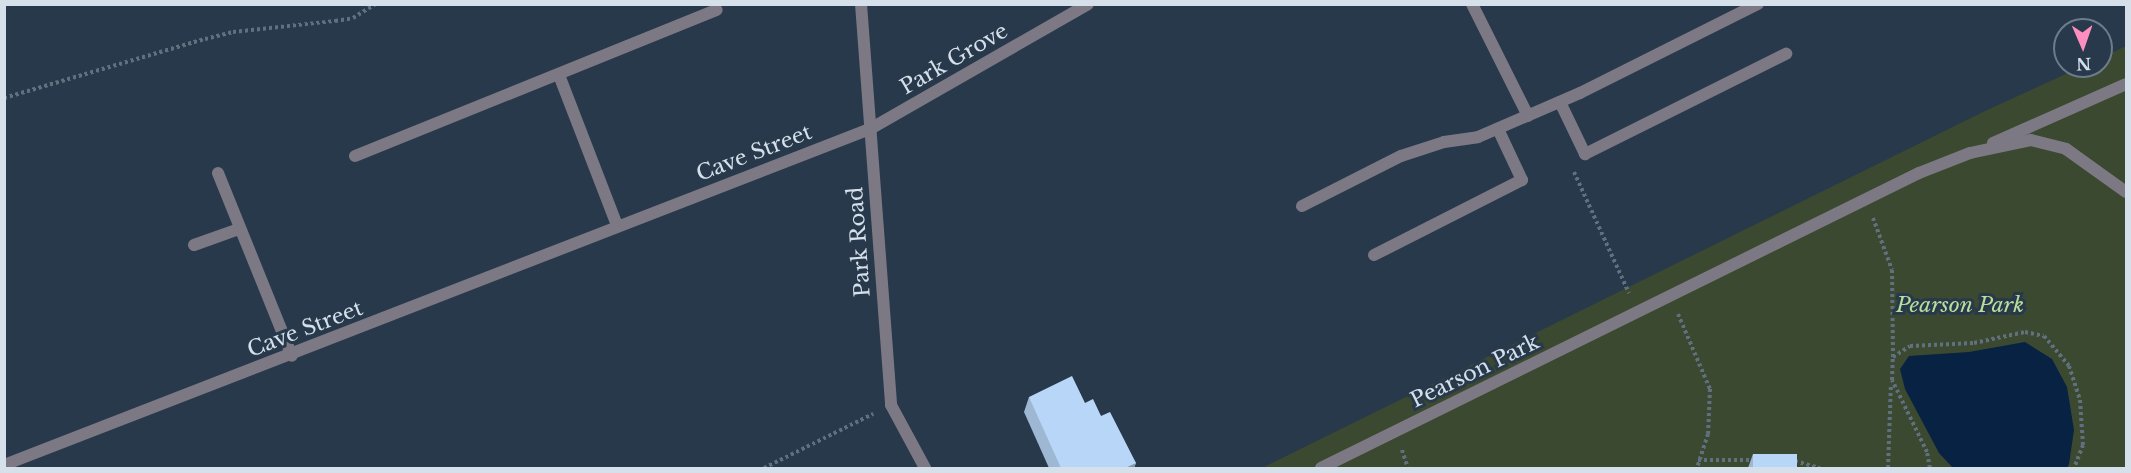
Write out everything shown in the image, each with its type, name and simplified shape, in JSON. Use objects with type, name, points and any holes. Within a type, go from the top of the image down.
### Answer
[{"type":"street","name":"Park Road","points":[[861,4],[891,405],[924,468]]},
{"type":"street","name":"Park Grove","points":[[870,129],[1088,4]]},
{"type":"street","points":[[1472,4],[1528,116]]},
{"type":"street","points":[[1302,206],[1401,156],[1444,142],[1478,136],[1560,102],[1758,4]]},
{"type":"street","points":[[355,156],[717,10]]},
{"type":"street","points":[[1560,102],[1586,154],[1786,54]]},
{"type":"street","points":[[559,75],[617,225]]},
{"type":"street","name":"Pearson Park","points":[[1321,468],[1866,200],[2127,84]]},
{"type":"street","name":"Cave Street","points":[[4,465],[292,356],[617,225],[870,129]]},
{"type":"street","points":[[1374,255],[1522,180],[1498,129]]},
{"type":"street","name":"Pearson Park","points":[[1971,153],[2031,140],[2066,149],[2127,192]]},
{"type":"street","points":[[218,173],[292,356]]},
{"type":"street","points":[[194,245],[239,229]]},
{"type":"path","points":[[4,98],[214,37],[353,18],[375,4]]},
{"type":"path","points":[[1569,163],[1638,313]]},
{"type":"path","points":[[1866,200],[1892,270],[1893,357],[1888,468]]},
{"type":"path","points":[[1670,297],[1710,389],[1708,434],[1697,468]]},
{"type":"path","points":[[1893,357],[1910,346],[1974,343],[2025,332],[2044,336],[2069,366],[2080,400],[2084,445],[2074,468]]},
{"type":"path","points":[[1892,380],[1927,452],[1930,468]]},
{"type":"path","points":[[764,468],[891,405]]},
{"type":"path","points":[[1698,460],[1760,460]]},
{"type":"path","points":[[1782,461],[1804,461],[1820,468]]},
{"type":"green space","name":"Pearson Park","points":[[2126,46],[2126,468],[1262,468],[1983,112],[2057,78],[2113,78],[2113,52]]},
{"type":"water","points":[[2025,342],[2052,359],[2067,387],[2074,430],[2067,468],[1953,468],[1939,453],[1905,389],[1900,369],[1909,356],[1969,352]]},
{"type":"building","points":[[1072,376],[1085,403],[1093,399],[1101,416],[1110,412],[1136,463],[1125,468],[1061,468],[1029,397]]},
{"type":"building","points":[[1753,454],[1797,454],[1797,468],[1753,468]]}]
